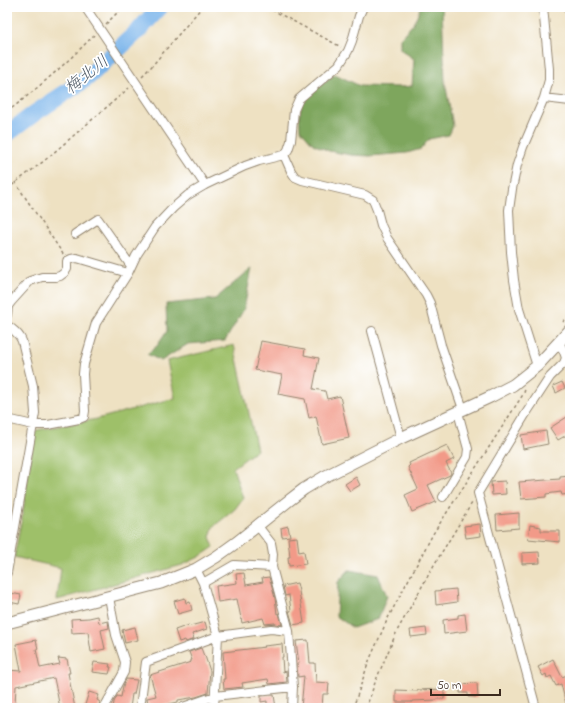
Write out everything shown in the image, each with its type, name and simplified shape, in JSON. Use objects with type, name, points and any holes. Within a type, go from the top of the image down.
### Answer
[{"type":"street","points":[[85,7],[205,185]]},
{"type":"street","points":[[7,419],[33,425],[48,425],[84,417],[84,364],[96,324],[155,227],[188,195],[205,185],[252,164],[284,155],[288,150],[291,141],[294,110],[299,99],[339,65],[348,51],[358,16],[363,7]]},
{"type":"street","points":[[537,366],[519,309],[511,252],[509,210],[517,164],[544,98],[549,80],[543,7]]},
{"type":"street","points":[[544,98],[570,101]]},
{"type":"street","points":[[284,155],[295,177],[365,195],[373,200],[381,225],[388,238],[422,288],[430,303],[461,411],[468,449],[467,457],[443,496]]},
{"type":"street","points":[[75,234],[98,219],[130,270]]},
{"type":"street","points":[[7,315],[8,306],[30,281],[42,277],[60,276],[67,269],[67,261],[71,259],[76,258],[130,270]]},
{"type":"street","points":[[7,325],[20,336],[22,341],[33,386],[36,413],[7,573]]},
{"type":"street","points":[[7,622],[161,583],[196,569],[237,542],[304,489],[324,477],[401,438],[461,411],[513,385],[537,366],[570,330]]},
{"type":"street","points":[[372,331],[401,438]]},
{"type":"street","points":[[536,708],[478,492],[550,377],[564,363],[566,358],[559,342]]},
{"type":"street","points":[[257,525],[271,543],[273,554],[272,567],[289,631],[293,687],[292,708]]},
{"type":"street","points":[[203,583],[234,565],[272,567]]},
{"type":"street","points":[[196,569],[203,583],[218,636],[214,708]]},
{"type":"street","points":[[104,708],[124,672],[125,662],[116,636],[109,597]]},
{"type":"street","points":[[140,708],[146,662],[218,636],[272,629],[289,631]]},
{"type":"street","points":[[180,708],[215,696],[293,687]]},
{"type":"path","points":[[7,112],[43,84],[123,7]]},
{"type":"path","points":[[7,189],[44,161],[136,82],[151,67],[202,7]]},
{"type":"path","points":[[267,7],[348,51]]},
{"type":"path","points":[[15,182],[67,261]]},
{"type":"path","points":[[353,708],[369,661],[388,618],[433,534],[524,393]]},
{"type":"path","points":[[366,708],[397,631],[434,565],[478,492]]},
{"type":"green space","points":[[419,7],[442,7],[445,82],[453,126],[449,135],[429,139],[421,149],[407,153],[370,156],[351,155],[329,151],[313,144],[300,129],[300,115],[302,106],[304,100],[313,90],[335,74],[360,86],[412,86],[414,59],[400,49],[400,38],[413,24],[420,9]]},
{"type":"green space","points":[[252,268],[244,309],[225,341],[188,344],[161,361],[147,354],[157,346],[167,331],[166,304],[215,299]]},
{"type":"green space","points":[[234,345],[257,450],[233,468],[243,498],[235,509],[213,527],[210,537],[214,547],[199,557],[182,565],[57,600],[61,568],[14,557],[22,518],[34,435],[37,430],[97,419],[175,398],[167,361]]},
{"type":"green space","points":[[349,570],[378,575],[387,596],[378,619],[353,628],[336,616],[338,582]]},
{"type":"building","points":[[261,341],[305,349],[304,355],[319,358],[313,389],[325,391],[327,399],[340,396],[349,438],[322,444],[316,416],[309,418],[305,399],[278,394],[282,375],[255,370]]},
{"type":"building","points":[[562,382],[565,388],[556,393],[553,386]]},
{"type":"building","points":[[570,415],[570,433],[558,440],[550,428]]},
{"type":"building","points":[[546,431],[548,444],[523,449],[521,435]]},
{"type":"building","points":[[447,445],[454,459],[446,463],[451,473],[450,475],[428,485],[436,502],[412,512],[405,495],[418,489],[408,467],[410,465],[409,463]]},
{"type":"building","points":[[570,476],[570,494],[562,495],[561,492],[546,494],[546,497],[521,499],[519,482],[560,479],[560,477]]},
{"type":"building","points":[[356,477],[360,485],[350,491],[345,484]]},
{"type":"building","points":[[505,481],[506,494],[492,495],[491,482]]},
{"type":"building","points":[[519,513],[519,528],[497,530],[496,515]]},
{"type":"building","points":[[480,524],[481,536],[466,538],[464,526]]},
{"type":"building","points":[[530,525],[541,527],[541,531],[560,531],[560,542],[528,539]]},
{"type":"building","points":[[288,526],[290,536],[282,537],[281,528]]},
{"type":"building","points":[[297,537],[299,552],[304,551],[306,564],[289,566],[288,557],[290,557],[288,538]]},
{"type":"building","points":[[539,552],[540,563],[522,564],[522,553]]},
{"type":"building","points":[[244,573],[246,585],[263,582],[262,578],[269,577],[275,598],[277,614],[279,613],[282,625],[275,623],[265,624],[263,618],[242,623],[237,599],[218,602],[216,586],[237,583],[236,574]]},
{"type":"building","points":[[297,583],[304,623],[293,625],[289,611],[291,611],[289,595],[285,596],[283,586]]},
{"type":"building","points":[[456,589],[457,602],[436,605],[435,591]]},
{"type":"building","points":[[10,593],[21,595],[19,604],[9,602]]},
{"type":"building","points":[[185,598],[186,603],[190,602],[192,610],[178,614],[174,601]]},
{"type":"building","points":[[465,614],[467,631],[444,634],[443,620],[458,618],[458,615]]},
{"type":"building","points":[[98,616],[99,623],[108,621],[109,628],[101,630],[105,649],[91,652],[88,632],[72,633],[71,619]]},
{"type":"building","points":[[205,622],[207,629],[192,634],[194,639],[186,642],[185,640],[179,642],[175,630],[189,625]]},
{"type":"building","points":[[135,627],[138,640],[125,643],[122,630]]},
{"type":"building","points":[[426,628],[427,635],[411,637],[410,630]]},
{"type":"building","points":[[36,640],[38,649],[36,649],[40,668],[60,664],[58,658],[67,659],[70,673],[68,673],[75,708],[60,708],[54,678],[16,686],[15,705],[7,705],[7,670],[21,671],[16,644]]},
{"type":"building","points":[[308,640],[310,663],[315,663],[316,682],[329,683],[328,694],[323,694],[322,708],[301,708],[304,676],[298,677],[297,664],[299,664],[296,641]]},
{"type":"building","points":[[282,644],[283,672],[286,671],[287,682],[269,684],[268,679],[242,683],[243,687],[224,689],[223,679],[225,679],[223,652]]},
{"type":"building","points":[[201,648],[210,671],[208,693],[178,700],[178,702],[161,706],[161,708],[149,708],[147,698],[156,696],[150,675],[191,662],[192,660],[189,652]]},
{"type":"building","points":[[553,659],[562,677],[567,675],[570,681],[570,708],[567,708],[561,684],[556,686],[551,676],[547,678],[546,674],[543,676],[538,667]]},
{"type":"building","points":[[94,662],[110,664],[109,667],[111,667],[109,674],[92,672]]},
{"type":"building","points":[[126,679],[137,680],[134,694],[132,694],[130,708],[113,708],[117,696],[121,697]]},
{"type":"building","points":[[477,683],[478,697],[468,697],[468,693],[460,693],[460,684]]},
{"type":"building","points":[[444,689],[444,699],[396,702],[396,690],[418,691]]},
{"type":"building","points":[[89,692],[99,695],[97,700],[100,702],[98,708],[84,708]]},
{"type":"building","points":[[274,695],[276,708],[267,708],[267,701],[261,702],[261,696]]},
{"type":"waterway","name":"梅北川","points":[[7,134],[35,113],[86,79],[139,30],[160,7]]}]
